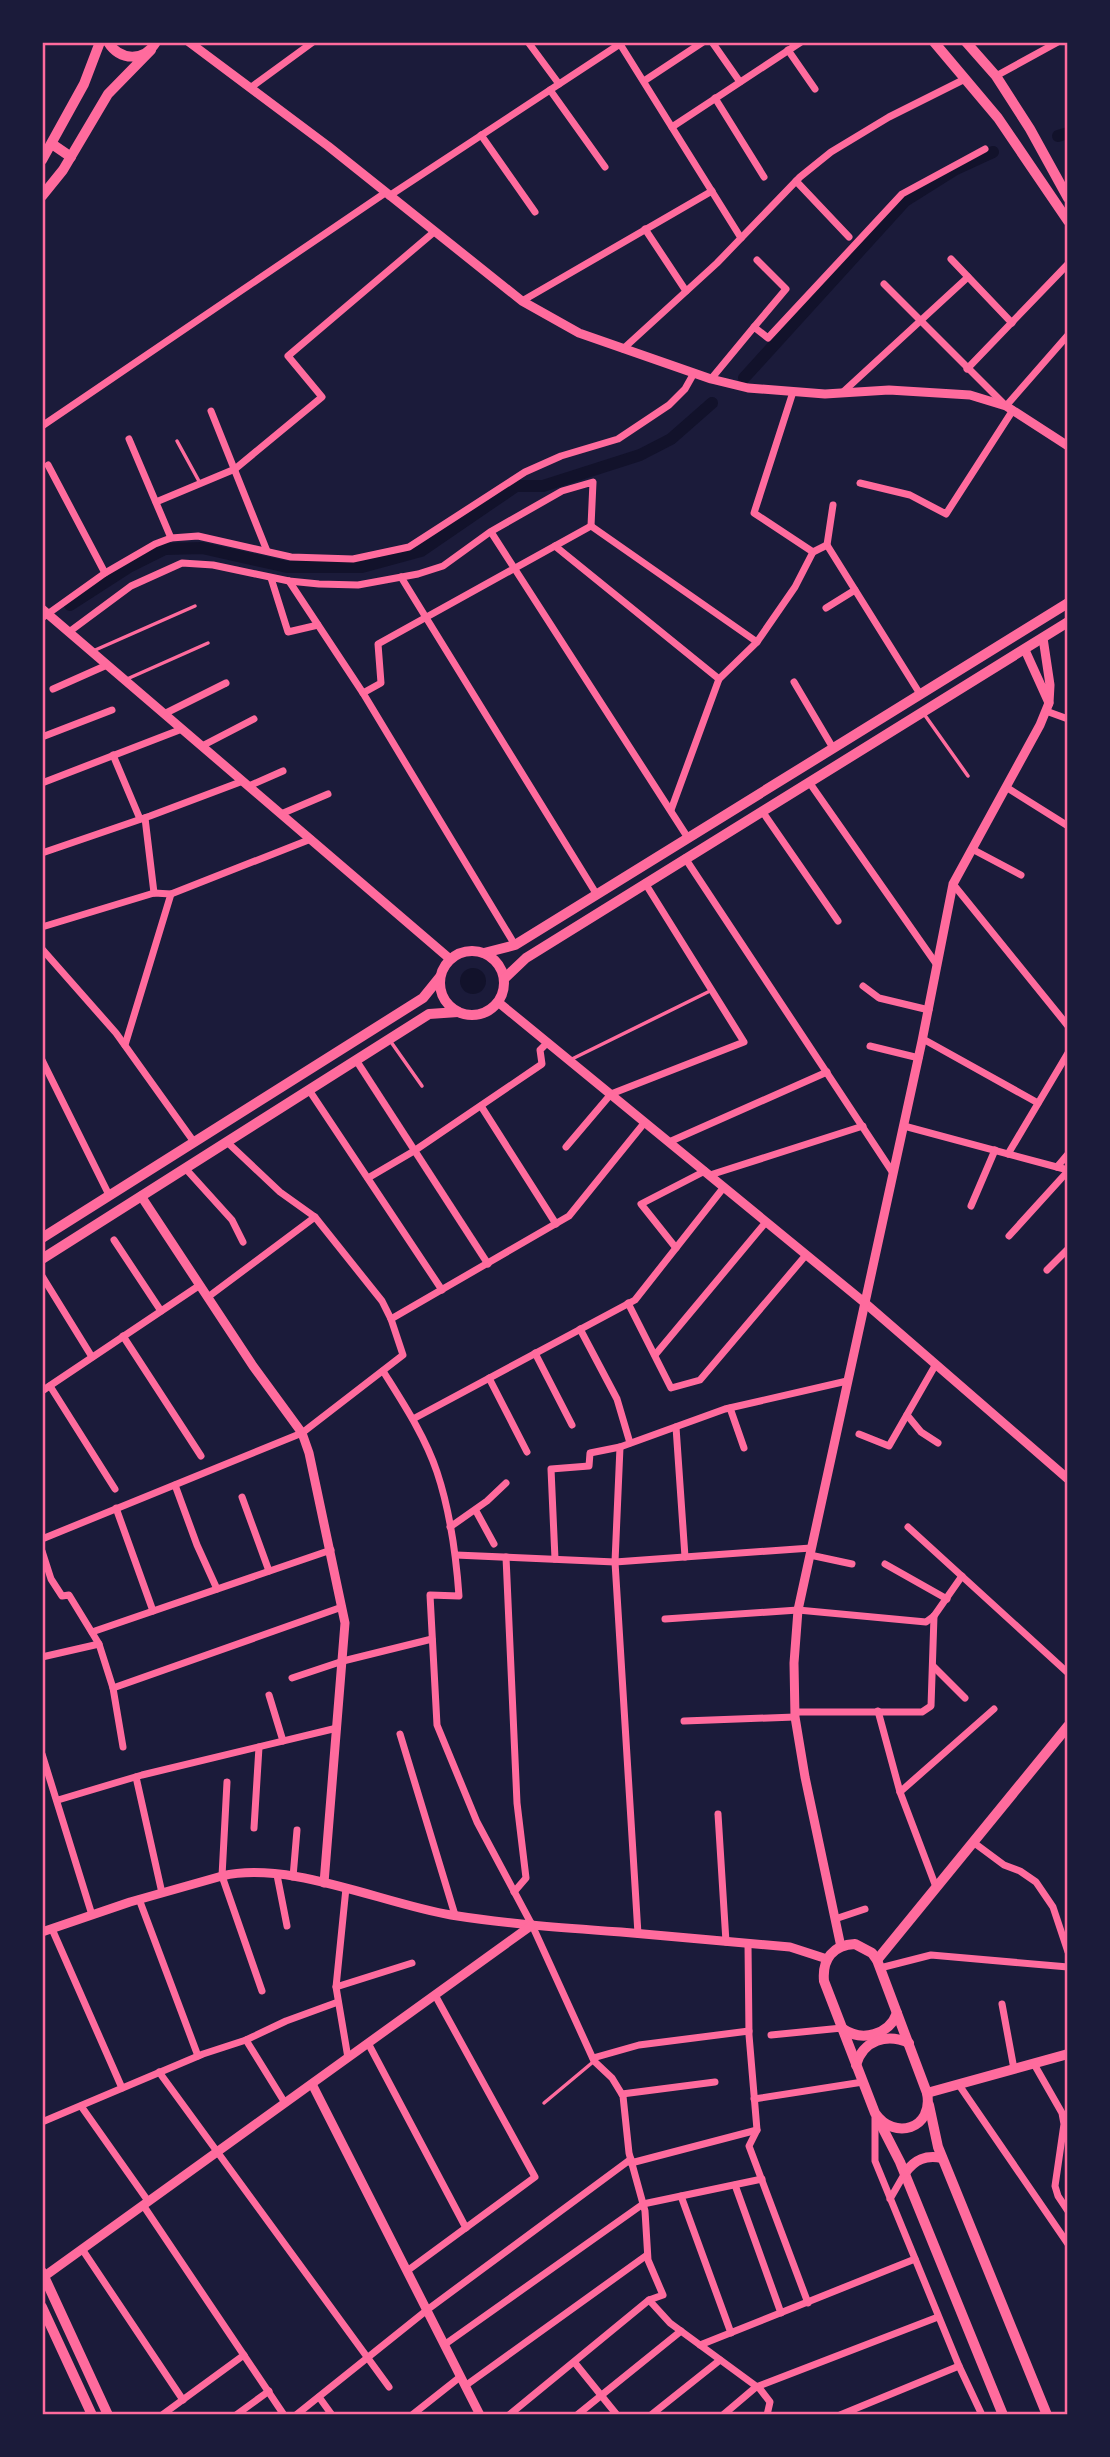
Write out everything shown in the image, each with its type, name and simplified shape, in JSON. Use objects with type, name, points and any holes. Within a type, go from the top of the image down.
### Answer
[{"type":"main road","points":[[42,160],[84,84],[100,42]]},
{"type":"main road","points":[[108,42],[113,49],[125,56],[139,56],[154,46]]},
{"type":"main road","points":[[934,42],[998,118],[1068,221]]},
{"type":"main road","points":[[966,42],[996,76],[1030,129],[1068,198]]},
{"type":"main road","points":[[42,196],[71,157],[108,94],[154,46]]},
{"type":"main road","points":[[52,145],[71,157]]},
{"type":"main road","points":[[42,1238],[423,998],[450,959],[466,951],[484,953],[515,945],[1068,603]]},
{"type":"main road","points":[[504,979],[526,958],[1068,622]]},
{"type":"main road","points":[[42,1259],[429,1014],[484,1013],[499,1002],[504,979],[498,963],[484,953]]},
{"type":"main road","points":[[440,977],[443,997],[458,1012]]},
{"type":"main road","points":[[251,1106],[260,1121]]},
{"type":"main road","points":[[878,1964],[936,1887],[1068,1726]]},
{"type":"main road","points":[[1003,2415],[905,2173],[875,2113],[824,1981],[823,1972],[827,1959],[841,1947],[855,1944],[864,1947],[872,1952],[878,1964],[928,2098],[942,2158],[1047,2415]]},
{"type":"main road","points":[[842,2028],[856,2036],[875,2034],[890,2027],[897,2013]]},
{"type":"main road","points":[[856,2065],[861,2051],[876,2041],[895,2038],[909,2043]]},
{"type":"main road","points":[[928,2098],[959,2085],[1068,2054]]},
{"type":"main road","points":[[875,2113],[888,2126],[906,2129],[922,2119],[928,2098]]},
{"type":"main road","points":[[905,2173],[919,2159],[929,2156],[942,2158]]},
{"type":"main road","points":[[43,2276],[108,2415]]},
{"type":"main road","points":[[42,2310],[92,2415]]},
{"type":"street","points":[[189,42],[522,301],[579,333],[710,379],[748,388],[793,392],[889,390],[970,395],[1009,408]]},
{"type":"street","points":[[250,88],[313,42]]},
{"type":"street","points":[[528,42],[559,84]]},
{"type":"street","points":[[643,81],[703,42]]},
{"type":"street","points":[[712,42],[740,82]]},
{"type":"street","points":[[672,127],[801,42]]},
{"type":"street","points":[[996,76],[1058,42]]},
{"type":"street","points":[[42,426],[387,194],[622,43],[741,238]]},
{"type":"street","points":[[788,50],[815,89]]},
{"type":"street","points":[[623,349],[741,238],[796,181],[831,152],[862,132],[965,79]]},
{"type":"street","points":[[550,90],[605,167]]},
{"type":"street","points":[[715,99],[764,177]]},
{"type":"street","points":[[481,135],[535,212]]},
{"type":"street","points":[[754,327],[768,338],[902,194],[985,149]]},
{"type":"street","points":[[796,181],[849,237]]},
{"type":"street","points":[[522,301],[712,191]]},
{"type":"street","points":[[645,229],[686,291]]},
{"type":"street","points":[[156,502],[234,469],[322,397],[288,356],[434,232]]},
{"type":"street","points":[[951,259],[1012,323]]},
{"type":"street","points":[[710,379],[786,289],[757,260]]},
{"type":"street","points":[[967,369],[1068,264]]},
{"type":"street","points":[[843,393],[968,277]]},
{"type":"street","points":[[884,284],[919,322],[1009,408],[1067,445]]},
{"type":"street","points":[[860,483],[910,495],[946,514],[1009,408],[1068,335]]},
{"type":"street","points":[[450,959],[69,632],[43,613],[105,573],[155,544],[172,538],[198,536],[291,557],[353,559],[409,547],[525,472],[561,456],[618,439],[669,405],[685,389],[694,373]]},
{"type":"street","points":[[793,392],[754,513],[813,552]]},
{"type":"street","points":[[211,411],[267,551]]},
{"type":"street","points":[[129,439],[172,538]]},
{"type":"street","points":[[48,465],[105,573]]},
{"type":"street","points":[[69,632],[131,586],[183,563],[213,565],[271,578],[319,584],[358,585],[401,578],[443,566],[491,531],[562,491],[593,482],[592,526]]},
{"type":"street","points":[[832,505],[827,545],[920,694]]},
{"type":"street","points":[[592,526],[757,642]]},
{"type":"street","points":[[363,693],[381,683],[378,644],[592,526]]},
{"type":"street","points":[[491,531],[688,838]]},
{"type":"street","points":[[671,810],[719,679],[757,642],[795,587],[813,552],[827,545]]},
{"type":"street","points":[[555,546],[719,679]]},
{"type":"street","points":[[271,578],[288,632],[318,625]]},
{"type":"street","points":[[401,578],[597,895]]},
{"type":"street","points":[[289,581],[363,693],[515,945]]},
{"type":"street","points":[[826,608],[855,590]]},
{"type":"street","points":[[841,1947],[805,1777],[795,1715],[794,1663],[798,1610],[919,1058],[953,884],[1047,707],[1050,685],[1043,638]]},
{"type":"street","points":[[1025,650],[1047,707],[1068,719]]},
{"type":"street","points":[[53,689],[107,665]]},
{"type":"street","points":[[794,682],[833,748]]},
{"type":"street","points":[[164,714],[226,683]]},
{"type":"street","points":[[42,737],[112,710]]},
{"type":"street","points":[[202,746],[254,719]]},
{"type":"street","points":[[42,782],[182,729]]},
{"type":"street","points":[[113,755],[142,818],[153,893]]},
{"type":"street","points":[[42,853],[283,771]]},
{"type":"street","points":[[809,782],[937,965]]},
{"type":"street","points":[[1006,787],[1068,826]]},
{"type":"street","points":[[281,814],[328,794]]},
{"type":"street","points":[[762,811],[838,921]]},
{"type":"street","points":[[42,927],[153,893],[171,894],[311,839]]},
{"type":"street","points":[[972,849],[1021,875]]},
{"type":"street","points":[[685,859],[893,1173]]},
{"type":"street","points":[[566,1147],[611,1094],[744,1042],[645,883]]},
{"type":"street","points":[[953,884],[1068,1026]]},
{"type":"street","points":[[125,1045],[171,894]]},
{"type":"street","points":[[42,949],[125,1045],[194,1142]]},
{"type":"street","points":[[863,986],[879,998],[929,1010]]},
{"type":"street","points":[[499,1002],[865,1303],[1068,1479]]},
{"type":"street","points":[[923,1039],[1038,1103]]},
{"type":"street","points":[[368,1178],[542,1064],[540,1050],[547,1043]]},
{"type":"street","points":[[870,1046],[919,1058]]},
{"type":"street","points":[[1008,1154],[1068,1053]]},
{"type":"street","points":[[42,1060],[109,1195]]},
{"type":"street","points":[[356,1060],[488,1264]]},
{"type":"street","points":[[670,1142],[827,1072]]},
{"type":"street","points":[[309,1090],[442,1290]]},
{"type":"street","points":[[481,1106],[556,1224]]},
{"type":"street","points":[[391,1319],[569,1216],[645,1122]]},
{"type":"street","points":[[676,1248],[641,1204],[707,1173],[863,1126]]},
{"type":"street","points":[[904,1126],[1068,1171],[1009,1236]]},
{"type":"street","points":[[42,1539],[302,1433],[403,1355],[382,1301],[315,1217],[280,1192],[227,1142]]},
{"type":"street","points":[[971,1206],[995,1150]]},
{"type":"street","points":[[1057,1167],[1068,1154]]},
{"type":"street","points":[[185,1168],[232,1220],[243,1242]]},
{"type":"street","points":[[413,1419],[635,1300],[724,1188]]},
{"type":"street","points":[[141,1196],[253,1366],[302,1433],[309,1453],[345,1623],[324,1883]]},
{"type":"street","points":[[208,1297],[315,1217]]},
{"type":"street","points":[[655,1355],[766,1222]]},
{"type":"street","points":[[114,1240],[161,1311]]},
{"type":"street","points":[[1047,1270],[1068,1249]]},
{"type":"street","points":[[628,1303],[671,1388],[700,1380],[806,1255]]},
{"type":"street","points":[[42,1276],[92,1357]]},
{"type":"street","points":[[42,1391],[200,1285]]},
{"type":"street","points":[[580,1329],[617,1399],[630,1443]]},
{"type":"street","points":[[123,1336],[201,1456]]},
{"type":"street","points":[[535,1353],[572,1425]]},
{"type":"street","points":[[859,1434],[889,1446],[936,1364]]},
{"type":"street","points":[[383,1371],[413,1419],[437,1472],[457,1555],[459,1596],[430,1595],[437,1725],[477,1822],[531,1925],[594,2060],[612,2078],[622,2094],[631,2161],[643,2204],[648,2255],[663,2295],[649,2300],[509,2415]]},
{"type":"street","points":[[489,1378],[527,1452]]},
{"type":"street","points":[[555,1559],[551,1469],[589,1466],[590,1453],[620,1447],[730,1408],[847,1381]]},
{"type":"street","points":[[50,1386],[115,1489]]},
{"type":"street","points":[[730,1408],[744,1448]]},
{"type":"street","points":[[907,1415],[921,1432],[938,1443]]},
{"type":"street","points":[[677,1427],[685,1557]]},
{"type":"street","points":[[620,1447],[615,1562],[638,1934]]},
{"type":"street","points":[[450,1527],[476,1511],[506,1483]]},
{"type":"street","points":[[175,1485],[217,1589]]},
{"type":"street","points":[[242,1497],[269,1571]]},
{"type":"street","points":[[116,1508],[153,1611]]},
{"type":"street","points":[[476,1511],[494,1544]]},
{"type":"street","points":[[908,1527],[1068,1673]]},
{"type":"street","points":[[92,1632],[331,1550]]},
{"type":"street","points":[[42,1551],[51,1578],[62,1596],[69,1595],[99,1644],[113,1688],[123,1747]]},
{"type":"street","points":[[457,1555],[615,1562],[810,1552],[852,1564]]},
{"type":"street","points":[[506,1557],[517,1802],[526,1878],[514,1892]]},
{"type":"street","points":[[885,1564],[947,1599]]},
{"type":"street","points":[[665,1619],[798,1610],[926,1622],[934,1616],[962,1576]]},
{"type":"street","points":[[113,1688],[342,1607]]},
{"type":"street","points":[[684,1721],[878,1711],[922,1712],[931,1706],[934,1616]]},
{"type":"street","points":[[292,1678],[343,1661],[432,1639]]},
{"type":"street","points":[[42,1657],[99,1644]]},
{"type":"street","points":[[933,1666],[965,1698]]},
{"type":"street","points":[[269,1695],[283,1741]]},
{"type":"street","points":[[900,1792],[995,1709]]},
{"type":"street","points":[[878,1711],[900,1792],[936,1887]]},
{"type":"street","points":[[58,1800],[136,1777],[337,1728]]},
{"type":"street","points":[[400,1734],[455,1915]]},
{"type":"street","points":[[254,1828],[259,1747]]},
{"type":"street","points":[[42,1754],[92,1915]]},
{"type":"street","points":[[136,1777],[162,1893]]},
{"type":"street","points":[[227,1782],[222,1877],[262,1991]]},
{"type":"street","points":[[719,1814],[726,1942]]},
{"type":"street","points":[[293,1877],[297,1830]]},
{"type":"street","points":[[973,1842],[1003,1865],[1020,1871],[1036,1882],[1053,1907],[1068,1952]]},
{"type":"street","points":[[121,2088],[47,1931],[139,1899],[232,1874],[293,1877],[455,1915],[531,1925],[790,1947],[827,1959]]},
{"type":"street","points":[[277,1875],[287,1926]]},
{"type":"street","points":[[346,1888],[336,1987],[348,2058]]},
{"type":"street","points":[[139,1899],[198,2056]]},
{"type":"street","points":[[835,1919],[865,1909]]},
{"type":"street","points":[[43,2276],[531,1925]]},
{"type":"street","points":[[748,1944],[749,2031],[757,2130],[749,2146],[808,2303]]},
{"type":"street","points":[[878,1964],[931,1955],[1068,1967]]},
{"type":"street","points":[[336,1987],[412,1963]]},
{"type":"street","points":[[407,2271],[535,2178],[435,1995]]},
{"type":"street","points":[[42,2121],[338,2001]]},
{"type":"street","points":[[1002,2004],[1014,2069]]},
{"type":"street","points":[[771,2035],[842,2028]]},
{"type":"street","points":[[594,2060],[639,2045],[749,2031]]},
{"type":"street","points":[[246,2040],[285,2103]]},
{"type":"street","points":[[369,2043],[466,2228]]},
{"type":"street","points":[[1034,2064],[1062,2113],[1065,2124],[1055,2186],[1068,2211]]},
{"type":"street","points":[[159,2072],[389,2387]]},
{"type":"street","points":[[622,2094],[715,2081]]},
{"type":"street","points":[[754,2099],[863,2082]]},
{"type":"street","points":[[312,2084],[480,2415]]},
{"type":"street","points":[[959,2085],[1068,2244]]},
{"type":"street","points":[[81,2106],[284,2415]]},
{"type":"street","points":[[875,2113],[875,2161],[938,2317],[982,2415]]},
{"type":"street","points":[[296,2415],[427,2310],[631,2161],[757,2130]]},
{"type":"street","points":[[890,2199],[905,2173]]},
{"type":"street","points":[[444,2345],[643,2204],[762,2179]]},
{"type":"street","points":[[735,2185],[781,2314]]},
{"type":"street","points":[[681,2196],[731,2333]]},
{"type":"street","points":[[82,2249],[183,2400]]},
{"type":"street","points":[[412,2415],[648,2255]]},
{"type":"street","points":[[700,2345],[915,2259]]},
{"type":"street","points":[[649,2300],[681,2331],[756,2387],[771,2402],[767,2415]]},
{"type":"street","points":[[723,2415],[756,2387],[938,2317]]},
{"type":"street","points":[[577,2415],[681,2331]]},
{"type":"street","points":[[162,2415],[244,2355]]},
{"type":"street","points":[[651,2415],[720,2360]]},
{"type":"street","points":[[575,2363],[617,2415]]},
{"type":"street","points":[[840,2415],[959,2366]]},
{"type":"street","points":[[236,2415],[269,2391]]},
{"type":"street","points":[[319,2397],[332,2415]]},
{"type":"lane","points":[[177,441],[200,483]]},
{"type":"lane","points":[[91,652],[195,606]]},
{"type":"lane","points":[[125,680],[208,643]]},
{"type":"lane","points":[[923,712],[968,776]]},
{"type":"lane","points":[[570,1060],[712,990]]},
{"type":"lane","points":[[389,1039],[422,1086]]},
{"type":"lane","points":[[544,2103],[594,2060]]},
{"type":"shaded area","points":[[473,968],[482,972],[486,981],[482,990],[473,994],[464,990],[460,981],[464,972]]},
{"type":"waterway","points":[[1058,136],[1068,133]]},
{"type":"waterway","points":[[744,378],[905,201],[956,169],[993,152]]},
{"type":"waterway","points":[[70,605],[129,567],[165,549],[202,548],[287,567],[362,567],[421,551],[516,486],[543,486],[640,455],[671,439],[712,403]]}]
